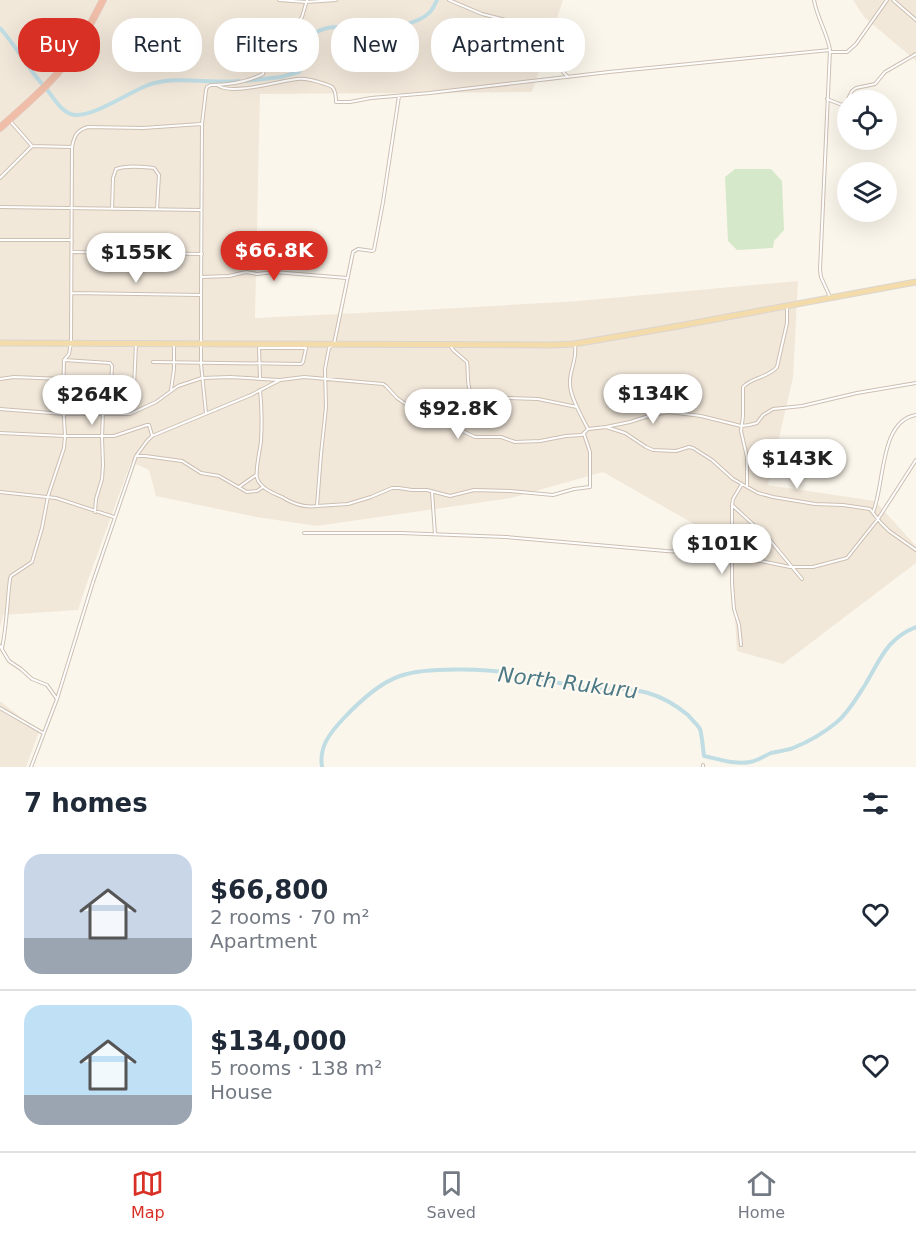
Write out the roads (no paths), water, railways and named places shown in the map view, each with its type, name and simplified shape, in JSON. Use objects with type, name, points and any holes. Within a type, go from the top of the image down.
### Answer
[{"type":"highway","points":[[0,128],[70,58],[103,0]]},
{"type":"main road","points":[[0,343],[259,346],[574,344],[916,282]]},
{"type":"street","points":[[279,0],[336,0]]},
{"type":"street","points":[[449,0],[482,14],[510,21],[522,21],[566,33],[563,72],[568,77]]},
{"type":"street","points":[[814,0],[816,11],[828,38],[830,51],[820,270],[821,278],[830,297]]},
{"type":"street","points":[[217,85],[224,88],[244,88],[300,79],[317,81],[332,87],[337,103],[568,77],[830,51],[847,52],[856,44],[887,0]]},
{"type":"street","points":[[893,0],[916,20]]},
{"type":"street","points":[[206,413],[201,364],[201,124],[207,88],[210,85],[250,79],[263,74],[264,49],[289,37],[302,17],[306,1]]},
{"type":"street","points":[[827,99],[842,105],[856,88],[875,84],[885,72],[916,54]]},
{"type":"street","points":[[317,506],[329,348],[334,344],[354,250],[372,252],[374,250],[399,96]]},
{"type":"street","points":[[9,120],[33,146]]},
{"type":"street","points":[[57,699],[47,685],[32,679],[9,662],[1,647],[5,634],[10,579],[32,562],[65,436],[64,360],[69,354],[71,344],[72,147],[76,134],[82,129],[201,124]]},
{"type":"street","points":[[0,178],[33,146],[72,147]]},
{"type":"street","points":[[112,209],[113,178],[116,169],[140,167],[154,168],[157,171],[159,181],[157,209]]},
{"type":"street","points":[[0,207],[202,210]]},
{"type":"street","points":[[0,240],[72,240]]},
{"type":"street","points":[[72,252],[202,254]]},
{"type":"street","points":[[201,277],[229,276],[246,272],[274,272],[347,278]]},
{"type":"street","points":[[72,293],[201,295]]},
{"type":"street","points":[[747,486],[747,457],[741,426],[744,384],[772,373],[779,363],[787,323],[787,306]]},
{"type":"street","points":[[64,387],[134,387],[136,344]]},
{"type":"street","points":[[171,390],[174,344]]},
{"type":"street","points":[[574,344],[576,357],[570,385],[577,407],[588,429]]},
{"type":"street","points":[[450,345],[467,362],[468,384],[476,400],[538,399],[577,407]]},
{"type":"street","points":[[153,362],[201,364],[260,363],[301,364],[306,348],[259,346],[260,363],[260,378]]},
{"type":"street","points":[[64,360],[110,363],[112,366],[111,387]]},
{"type":"street","points":[[0,379],[14,377],[63,379]]},
{"type":"street","points":[[0,409],[64,414],[126,415],[156,402],[178,386],[202,378],[280,380],[299,377],[383,384],[407,405],[475,437],[540,441],[584,434],[588,429],[669,412],[701,416],[741,426],[757,423],[763,415],[773,410],[916,383]]},
{"type":"street","points":[[31,767],[57,699],[114,517],[136,456],[152,436],[280,380]]},
{"type":"street","points":[[96,512],[96,499],[104,465],[102,437],[104,387]]},
{"type":"street","points":[[261,390],[263,415],[256,475],[263,487],[302,506],[348,504],[399,488],[432,491],[450,496],[474,490],[553,495],[590,487],[590,452],[584,434]]},
{"type":"street","points":[[873,512],[880,487],[884,458],[890,441],[899,423],[907,417],[916,415]]},
{"type":"street","points":[[0,433],[102,437],[117,436],[149,425],[152,436]]},
{"type":"street","points":[[606,427],[625,433],[653,450],[676,451],[693,448],[733,478],[758,493],[815,504],[868,509],[889,531],[916,550]]},
{"type":"street","points":[[136,456],[182,461],[201,473],[219,476],[245,491],[252,492],[263,487]]},
{"type":"street","points":[[304,533],[506,537],[731,555],[792,567],[813,567],[847,558],[878,519],[916,460]]},
{"type":"street","points":[[239,487],[256,475]]},
{"type":"street","points":[[741,645],[739,625],[734,609],[731,555],[732,505],[742,484]]},
{"type":"street","points":[[432,491],[435,534]]},
{"type":"street","points":[[0,492],[48,496],[114,517]]},
{"type":"street","points":[[732,505],[769,539],[802,579]]},
{"type":"street","points":[[0,708],[43,733]]},
{"type":"waterway","points":[[246,81],[281,77],[299,72],[306,62],[315,33],[322,30],[334,27],[373,30],[400,26],[425,17],[437,0]]},
{"type":"waterway","points":[[0,28],[43,85]]},
{"type":"waterway","points":[[46,88],[66,112],[75,115],[92,112],[159,82],[239,81]]},
{"type":"waterway","name":"North Rukuru","points":[[322,767],[322,753],[329,736],[369,694],[384,683],[400,676],[444,670],[495,671],[580,687],[648,693],[674,705],[688,715],[700,729],[704,756],[733,762],[753,761],[771,753],[799,746],[837,722],[865,685],[885,651],[898,637],[916,627]]}]
